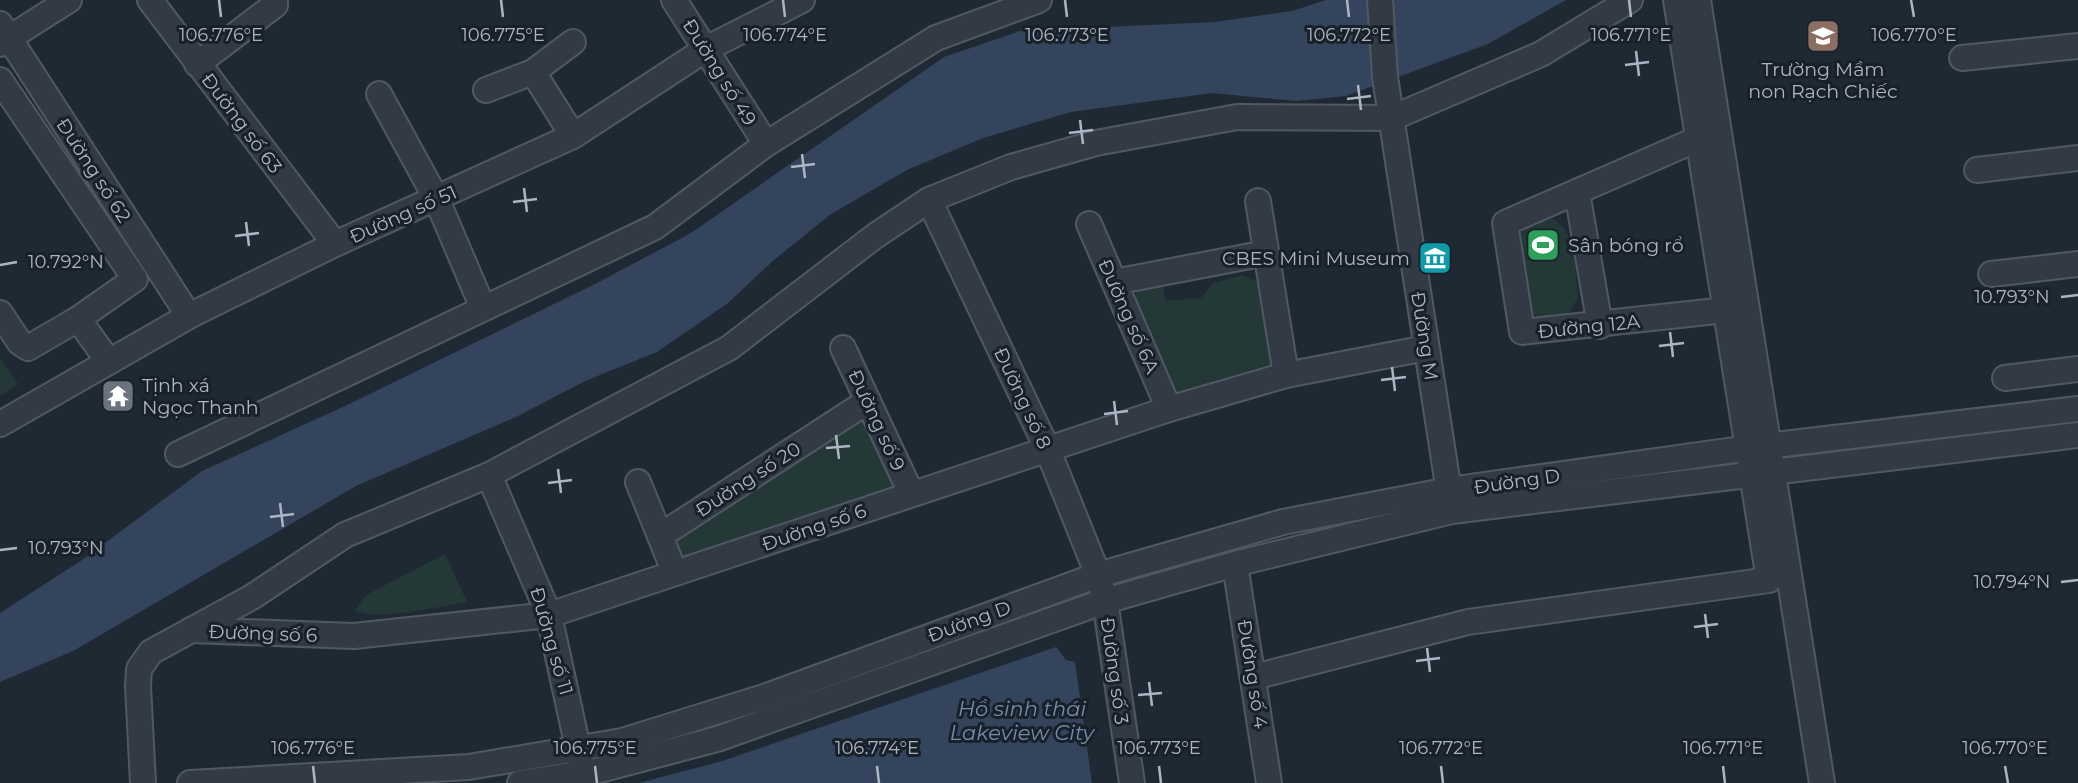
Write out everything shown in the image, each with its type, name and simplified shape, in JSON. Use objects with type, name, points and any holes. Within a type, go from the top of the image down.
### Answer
[{"type":"street","points":[[3,35],[69,0]]},
{"type":"street","name":"Đường số 63","points":[[150,0],[335,244]]},
{"type":"street","points":[[197,64],[275,5],[275,0]]},
{"type":"street","name":"Đường số 49","points":[[674,0],[766,144]]},
{"type":"street","name":"Đường số 51","points":[[0,424],[104,356],[335,244],[573,136],[706,49],[802,0]]},
{"type":"street","points":[[178,454],[655,227],[766,144],[936,38],[1039,0]]},
{"type":"street","name":"Đường M","points":[[1380,0],[1385,77],[1450,501]]},
{"type":"street","points":[[142,783],[139,669],[150,652],[251,597],[345,535],[489,475],[729,348],[875,236],[929,200],[1011,167],[1096,143],[1224,120],[1392,118],[1541,54],[1630,0]]},
{"type":"street","points":[[1676,0],[1726,310],[1758,447],[1822,783]]},
{"type":"street","points":[[1698,0],[1758,447]]},
{"type":"street","name":"Đường số 62","points":[[3,35],[189,316]]},
{"type":"street","points":[[486,90],[533,72],[573,41]]},
{"type":"street","points":[[1962,58],[2078,47]]},
{"type":"street","points":[[533,72],[573,136]]},
{"type":"street","points":[[0,80],[135,279],[78,319],[28,348],[20,343],[0,313]]},
{"type":"street","points":[[379,94],[437,200],[483,308]]},
{"type":"street","name":"Đường 12A","points":[[1700,138],[1506,223],[1522,332],[1600,326],[1726,310]]},
{"type":"street","points":[[1977,170],[2078,158]]},
{"type":"street","points":[[65,174],[88,160]]},
{"type":"street","points":[[1577,192],[1600,326]]},
{"type":"street","name":"Đường số 8","points":[[929,200],[1047,447],[1098,575],[1105,601]]},
{"type":"street","points":[[1258,201],[1286,375]]},
{"type":"street","name":"Đường số 6A","points":[[1088,224],[1169,409]]},
{"type":"street","points":[[1114,282],[1266,253]]},
{"type":"street","points":[[1991,274],[2078,264]]},
{"type":"street","points":[[78,319],[104,356],[152,320]]},
{"type":"street","name":"Đường số 9","points":[[843,348],[911,493]]},
{"type":"street","name":"Đường số 6","points":[[191,630],[354,636],[549,615],[674,571],[767,544],[1047,447],[1169,409],[1286,375],[1426,348]]},
{"type":"street","points":[[2005,378],[2078,369]]},
{"type":"street","name":"Đường số 20","points":[[660,536],[868,401]]},
{"type":"street","name":"Đường D","points":[[520,783],[582,773],[717,739],[1105,601],[1450,501],[1758,447],[2078,409]]},
{"type":"street","name":"Đường D","points":[[190,783],[469,767],[622,741],[767,696],[1098,575],[1283,522],[1450,501],[1763,473],[2078,435]]},
{"type":"street","points":[[1254,677],[1468,622],[1769,580],[1763,473]]},
{"type":"street","name":"Đường số 11","points":[[489,475],[549,615],[580,748],[582,773]]},
{"type":"street","points":[[638,482],[674,571]]},
{"type":"street","name":"Đường số 4","points":[[1235,564],[1269,783]]},
{"type":"street","points":[[251,597],[258,622],[272,634]]},
{"type":"street","name":"Đường số 3","points":[[1105,601],[1132,783]]},
{"type":"green space","points":[[1544,216],[1564,228],[1569,238],[1575,261],[1578,298],[1567,315],[1545,320],[1528,311],[1517,228]]},
{"type":"green space","points":[[1242,275],[1263,284],[1274,361],[1272,369],[1186,397],[1173,394],[1134,304],[1137,288],[1163,283],[1165,301],[1201,298],[1212,284]]},
{"type":"green space","points":[[0,358],[18,384],[0,396]]},
{"type":"green space","points":[[858,422],[865,422],[896,480],[893,489],[687,559],[680,555],[677,539]]},
{"type":"green space","points":[[445,554],[467,602],[393,614],[355,610],[366,595]]},
{"type":"water","points":[[1326,0],[1566,0],[1488,44],[1346,96],[1297,101],[1212,93],[1071,112],[983,138],[907,170],[831,214],[774,260],[728,303],[657,352],[585,381],[516,417],[356,486],[73,651],[0,682],[0,613],[82,560],[202,471],[345,406],[597,283],[691,233],[944,57],[1020,31],[1214,22],[1292,11]]},
{"type":"water","name":"Hồ sinh thái Lakeview City","points":[[1056,647],[1066,660],[1075,662],[1092,783],[639,783],[722,761]]},
{"type":"place","name":"Trường Mầm non Rạch Chiếc","points":[[1823,36]]},
{"type":"place","name":"Sân bóng rổ","points":[[1543,245]]},
{"type":"place","name":"CBES Mini Museum","points":[[1435,258]]},
{"type":"place","name":"Tịnh xá Ngọc Thanh","points":[[118,396]]}]
